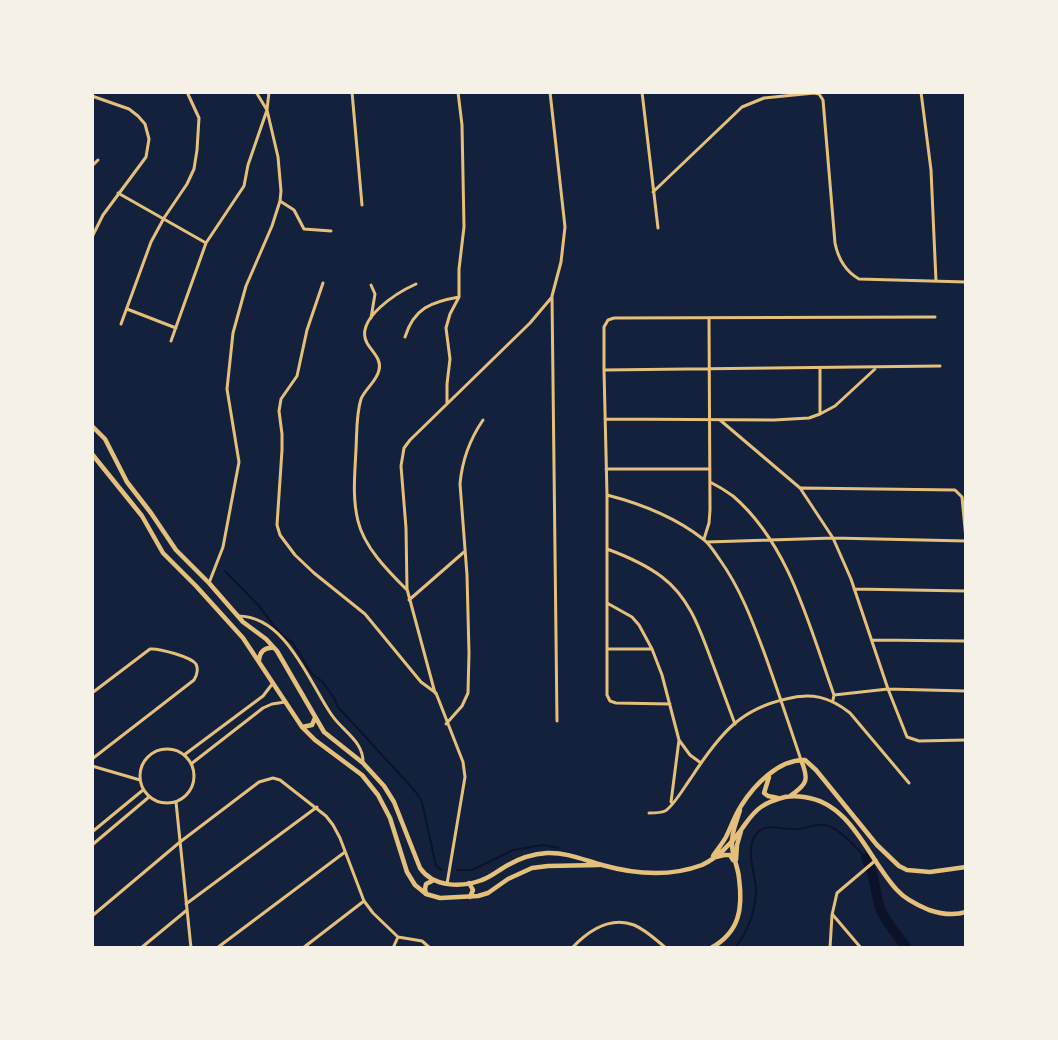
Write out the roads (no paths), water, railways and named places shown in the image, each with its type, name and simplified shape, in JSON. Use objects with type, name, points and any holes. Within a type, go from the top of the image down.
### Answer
[{"type":"main road","points":[[92,426],[105,439],[127,482],[152,513],[176,550],[210,583],[238,616],[274,648],[326,735],[363,763],[384,786],[394,802],[420,868],[427,877],[447,884],[469,883],[489,877],[525,857],[548,853],[575,856],[629,872],[660,873],[681,871],[724,855],[730,856],[740,879],[740,913],[735,926],[728,935],[711,948]]},
{"type":"main road","points":[[93,454],[142,516],[161,550],[243,638],[302,727],[315,740],[362,775],[378,795],[390,818],[407,872],[415,885],[426,894],[446,898],[478,896],[488,893],[508,879],[532,868],[601,865]]},
{"type":"main road","points":[[168,558],[176,550]]},
{"type":"main road","points":[[259,660],[260,654],[264,650],[269,647],[274,648]]},
{"type":"main road","points":[[302,727],[312,725],[315,718]]},
{"type":"main road","points":[[713,859],[732,842],[760,808],[790,796],[799,790],[806,781],[806,774],[801,760]]},
{"type":"main road","points":[[713,859],[741,806],[759,783],[790,762],[801,760],[810,763],[892,861],[907,870],[930,872],[966,867]]},
{"type":"main road","points":[[771,774],[764,792],[768,796],[780,799]]},
{"type":"main road","points":[[790,796],[823,802],[836,810],[855,832],[874,862],[897,891],[918,906],[946,914],[966,912]]},
{"type":"main road","points":[[733,860],[732,842],[741,806]]},
{"type":"main road","points":[[855,832],[863,826]]},
{"type":"main road","points":[[737,869],[737,845],[741,830]]},
{"type":"main road","points":[[426,894],[426,884],[432,880]]},
{"type":"main road","points":[[469,883],[473,890],[470,897]]},
{"type":"street","points":[[121,324],[151,242],[164,218],[187,184],[196,160],[199,118],[187,92]]},
{"type":"street","points":[[210,583],[223,547],[239,462],[226,389],[233,333],[246,286],[272,226],[280,201],[281,181],[278,157],[267,110],[256,92]]},
{"type":"street","points":[[171,341],[206,243],[244,186],[248,165],[267,110],[269,92]]},
{"type":"street","points":[[352,92],[362,205]]},
{"type":"street","points":[[447,403],[450,359],[446,322],[459,297],[464,206],[462,125],[458,92]]},
{"type":"street","points":[[550,92],[565,227],[562,256],[552,296],[557,721]]},
{"type":"street","points":[[642,92],[658,228]]},
{"type":"street","points":[[922,92],[931,170],[936,281]]},
{"type":"street","points":[[654,192],[742,108],[764,98],[819,94],[823,100],[835,243],[841,261],[849,272],[859,278],[966,282]]},
{"type":"street","points":[[92,96],[129,109],[145,124],[148,148],[141,166],[118,193],[103,215],[92,237]]},
{"type":"street","points":[[92,166],[98,160]]},
{"type":"street","points":[[118,193],[206,243]]},
{"type":"street","points":[[280,201],[294,210],[304,229],[331,231]]},
{"type":"street","points":[[322,283],[307,330],[297,376],[281,399],[279,411],[282,450],[277,525],[280,535],[295,555],[314,574],[365,614],[421,682],[436,694]]},
{"type":"street","points":[[371,319],[389,300],[416,284]]},
{"type":"street","points":[[371,285],[375,296],[371,319],[365,331],[365,338],[380,367],[359,409],[354,497],[361,532],[387,569],[407,589]]},
{"type":"street","points":[[447,884],[465,777],[463,762],[446,724],[436,694],[409,600],[401,466],[402,455],[404,448],[410,440],[530,323],[552,296]]},
{"type":"street","points":[[405,337],[413,319],[429,304],[459,297]]},
{"type":"street","points":[[127,309],[176,328]]},
{"type":"street","points":[[670,704],[624,704],[610,700],[607,695],[607,495],[604,327],[610,319],[935,317]]},
{"type":"street","points":[[705,541],[709,524],[710,482],[709,318]]},
{"type":"street","points":[[604,370],[940,366]]},
{"type":"street","points":[[820,368],[820,414]]},
{"type":"street","points":[[605,419],[774,420],[809,418],[835,406],[876,368]]},
{"type":"street","points":[[446,724],[462,706],[468,693],[469,653],[460,484],[461,470],[476,430],[483,420]]},
{"type":"street","points":[[720,420],[800,488],[833,538],[854,589],[888,690],[907,737],[919,741],[966,740]]},
{"type":"street","points":[[606,469],[710,469]]},
{"type":"street","points":[[710,482],[732,495],[746,509],[783,560],[834,695],[833,700]]},
{"type":"street","points":[[705,541],[771,541],[833,538],[966,540],[963,504],[960,494],[955,490],[800,488]]},
{"type":"street","points":[[607,495],[636,502],[668,517],[705,541],[727,570],[744,601],[801,760]]},
{"type":"street","points":[[607,549],[638,561],[661,576],[689,606],[702,634],[734,724]]},
{"type":"street","points":[[409,600],[464,552]]},
{"type":"street","points":[[854,589],[966,591]]},
{"type":"street","points":[[607,603],[632,617],[640,625],[652,649],[670,704],[678,740],[671,804]]},
{"type":"street","points":[[238,616],[248,616],[280,635],[307,673],[332,716],[348,730],[362,749],[364,754],[363,763]]},
{"type":"street","points":[[872,640],[966,641]]},
{"type":"street","points":[[92,693],[150,649],[158,649],[191,660],[197,668],[194,680],[92,759]]},
{"type":"street","points":[[607,649],[652,649]]},
{"type":"street","points":[[184,755],[263,696],[273,683]]},
{"type":"street","points":[[834,695],[888,690],[966,691]]},
{"type":"street","points":[[649,813],[665,811],[700,763],[734,724],[759,708],[781,700],[803,696],[833,700],[850,713],[909,783]]},
{"type":"street","points":[[192,764],[267,705],[285,702]]},
{"type":"street","points":[[678,740],[690,755],[700,763]]},
{"type":"street","points":[[169,749],[184,755],[192,764],[194,779],[192,786],[189,793],[176,802],[162,804],[149,797],[143,790],[140,780],[142,764],[153,753],[169,749]]},
{"type":"street","points":[[92,766],[140,780]]},
{"type":"street","points":[[92,916],[180,842],[260,782],[267,778],[273,778],[280,780],[317,807],[333,825],[364,901],[373,913],[398,937],[422,941],[430,948]]},
{"type":"street","points":[[92,832],[143,790]]},
{"type":"street","points":[[92,845],[149,797]]},
{"type":"street","points":[[176,802],[191,948]]},
{"type":"street","points":[[186,904],[317,807]]},
{"type":"street","points":[[217,948],[345,852]]},
{"type":"street","points":[[830,948],[832,915],[837,893],[874,862]]},
{"type":"street","points":[[303,948],[364,901]]},
{"type":"street","points":[[141,948],[187,909]]},
{"type":"street","points":[[832,915],[861,948]]},
{"type":"street","points":[[572,948],[593,930],[605,925],[621,922],[635,926],[666,948]]},
{"type":"street","points":[[393,948],[398,937]]},
{"type":"waterway","points":[[225,571],[258,605],[278,631],[293,643],[312,674],[323,682],[338,707],[416,792],[422,802],[436,866],[442,870]]},
{"type":"waterway","points":[[735,948],[744,935],[754,907],[756,891],[751,860],[751,845],[758,832],[762,829],[793,829],[825,825],[841,834],[866,858]]},
{"type":"waterway","points":[[457,870],[472,870],[513,850],[543,845],[559,848]]},
{"type":"waterway","points":[[866,858],[872,871],[882,913],[907,948]]}]
